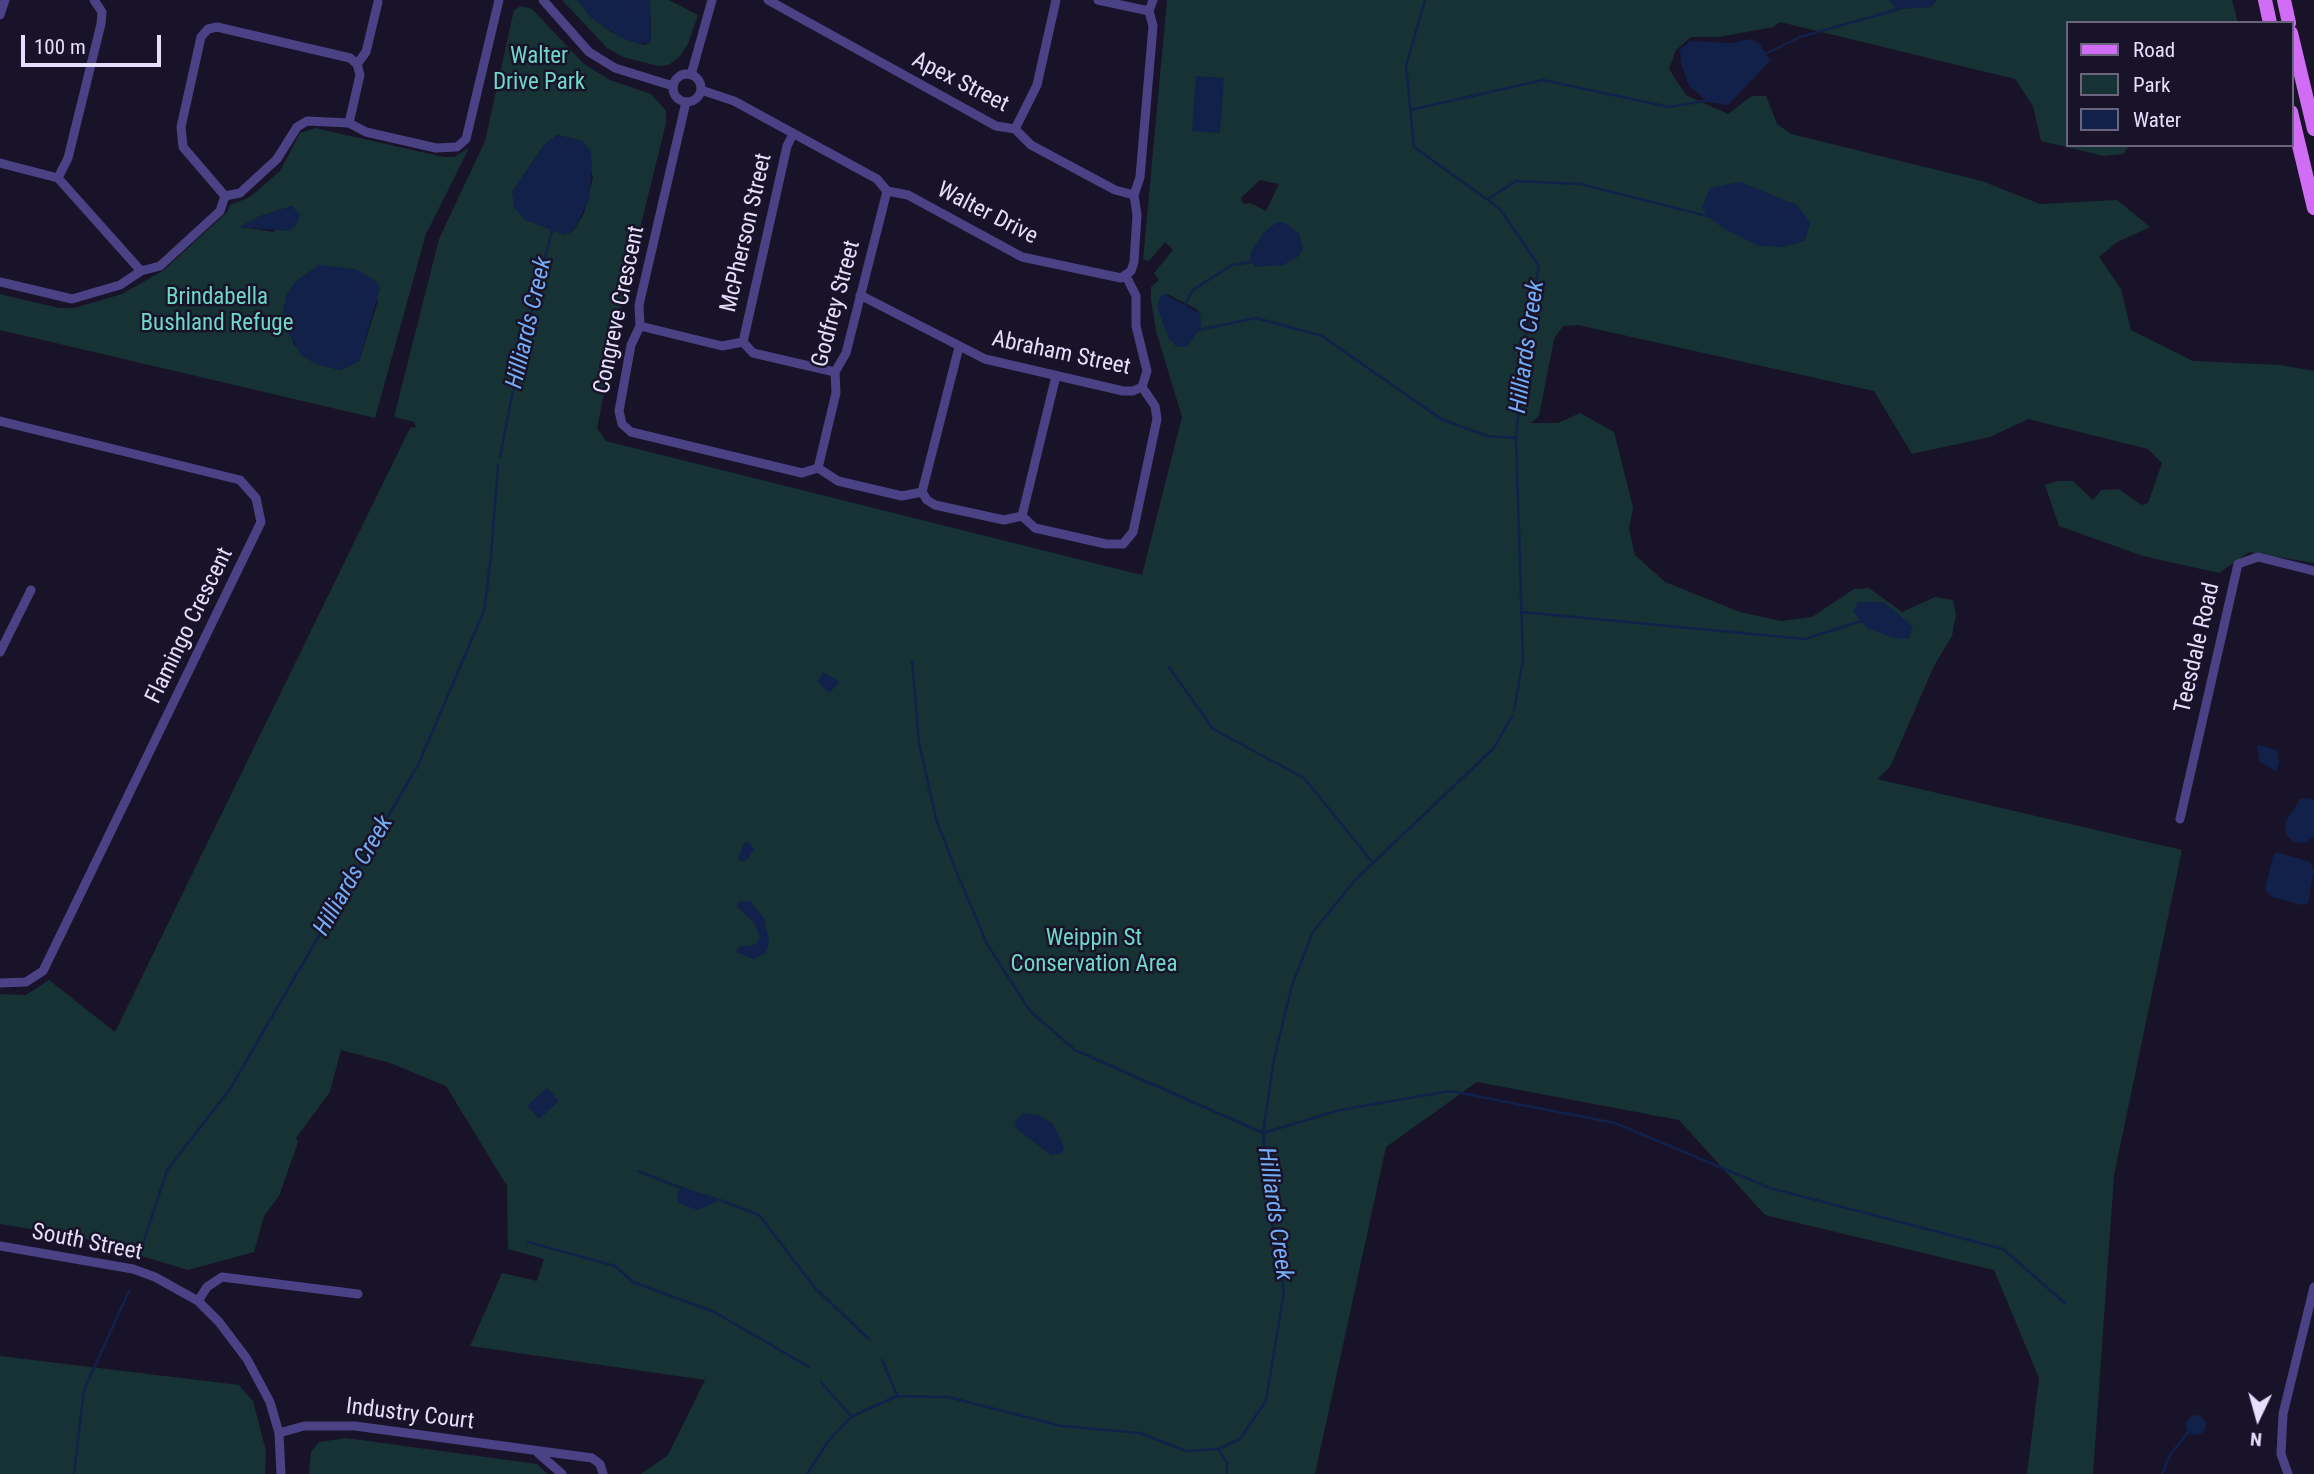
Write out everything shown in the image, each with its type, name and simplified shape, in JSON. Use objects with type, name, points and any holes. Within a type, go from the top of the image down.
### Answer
[{"type":"main road","points":[[2265,0],[2270,21]]},
{"type":"main road","points":[[2284,0],[2289,21]]},
{"type":"main road","points":[[2293,41],[2314,129]]},
{"type":"main road","points":[[2293,120],[2314,208]]},
{"type":"street","points":[[0,15],[5,0]]},
{"type":"street","points":[[58,178],[68,158],[102,24],[102,12],[94,0]]},
{"type":"street","points":[[225,196],[240,193],[277,159],[301,124],[307,121],[349,123],[366,132],[436,148],[457,148],[466,139],[499,0]]},
{"type":"street","points":[[543,0],[589,52],[615,68],[673,86]]},
{"type":"street","points":[[691,75],[712,0]]},
{"type":"street","name":"Apex Street","points":[[768,0],[996,126],[1015,130],[1031,145],[1115,190],[1134,195]]},
{"type":"street","points":[[1015,130],[1037,85],[1056,0]]},
{"type":"street","points":[[1098,0],[1149,11]]},
{"type":"street","points":[[1022,516],[1035,528],[1106,544],[1117,546],[1130,538],[1157,419],[1155,406],[1142,387],[1147,371],[1136,326],[1136,296],[1126,276],[1134,262],[1137,215],[1134,195],[1140,177],[1152,40],[1149,11],[1153,0]]},
{"type":"street","points":[[357,64],[368,46],[378,2]]},
{"type":"street","points":[[225,196],[183,147],[181,127],[201,37],[208,29],[217,27],[350,58],[357,64],[360,75],[349,123]]},
{"type":"street","points":[[680,75],[691,75],[699,81],[701,90],[697,98],[686,102],[677,98],[673,86],[680,75]]},
{"type":"street","name":"Walter Drive","points":[[701,90],[734,101],[877,180],[887,191],[908,195],[1022,257],[1113,279],[1126,276]]},
{"type":"street","name":"Congreve Crescent","points":[[686,102],[639,305],[640,326],[631,345],[619,411],[626,430],[802,473],[818,468],[832,480],[902,496],[922,492]]},
{"type":"street","name":"McPherson Street","points":[[743,342],[787,146],[793,134]]},
{"type":"street","points":[[0,163],[58,178],[141,271]]},
{"type":"street","name":"Godfrey Street","points":[[818,468],[836,393],[835,372],[846,353],[887,191]]},
{"type":"street","points":[[0,282],[72,299],[120,285],[141,271],[160,266],[220,211],[225,196]]},
{"type":"street","name":"Abraham Street","points":[[860,295],[985,359],[1123,391],[1142,387]]},
{"type":"street","points":[[640,326],[722,346],[743,342],[753,353],[835,372]]},
{"type":"street","points":[[959,347],[922,492],[926,500],[935,505],[1004,520],[1022,516]]},
{"type":"street","points":[[1022,516],[1056,376]]},
{"type":"street","name":"Flamingo Crescent","points":[[0,421],[240,480],[256,498],[261,523],[43,971],[26,982],[0,983]]},
{"type":"street","name":"Teesdale Road","points":[[2180,819],[2238,564],[2258,556],[2314,570]]},
{"type":"street","points":[[0,652],[31,590]]},
{"type":"street","name":"South Street","points":[[0,1247],[133,1269],[155,1277],[198,1301],[219,1322],[247,1359],[270,1402],[279,1433],[281,1474]]},
{"type":"street","points":[[198,1301],[207,1287],[222,1277],[358,1294]]},
{"type":"street","points":[[2288,1474],[2281,1454],[2283,1414],[2314,1287]]},
{"type":"street","name":"Industry Court","points":[[279,1433],[304,1426],[355,1426],[592,1458],[600,1464],[603,1474]]},
{"type":"street","points":[[537,1452],[562,1474]]},
{"type":"green space","points":[[562,0],[578,0],[591,17],[611,32],[644,45],[651,42],[650,0],[669,0],[698,15],[688,44],[680,56],[669,65],[658,66],[623,57],[607,48]]},
{"type":"green space","name":"Weippin St Conservation Area","points":[[1167,0],[1890,0],[1897,9],[1931,7],[1937,0],[2232,0],[2237,21],[2066,21],[2066,147],[2041,141],[2033,106],[2015,79],[1780,22],[1773,27],[1719,37],[1691,37],[1676,50],[1669,69],[1686,95],[1728,114],[1752,96],[1766,96],[1777,124],[1791,134],[1982,181],[2040,204],[2117,200],[2150,227],[2117,242],[2099,257],[2121,289],[2131,330],[2193,361],[2280,365],[2314,371],[2314,563],[2249,552],[2219,573],[2143,556],[2059,526],[2045,485],[2057,481],[2073,481],[2093,500],[2101,490],[2119,489],[2141,505],[2148,503],[2162,463],[2148,449],[2028,419],[1990,437],[1912,454],[1874,391],[1578,325],[1563,326],[1554,339],[1539,416],[1531,423],[1558,423],[1580,413],[1614,432],[1633,507],[1629,529],[1635,555],[1665,582],[1740,612],[1781,621],[1812,617],[1854,589],[1869,588],[1902,612],[1935,597],[1953,600],[1956,614],[1952,636],[1934,666],[1890,767],[1877,779],[2182,850],[2114,1175],[2093,1474],[2027,1474],[2039,1378],[1994,1270],[1765,1215],[1679,1120],[1477,1082],[1386,1147],[1315,1474],[641,1474],[668,1455],[705,1380],[470,1346],[502,1273],[537,1281],[544,1259],[508,1249],[507,1186],[446,1086],[390,1063],[341,1050],[330,1092],[296,1138],[298,1142],[279,1196],[264,1216],[254,1252],[188,1270],[79,1237],[0,1224],[0,994],[26,995],[49,980],[115,1032],[410,428],[416,427],[414,422],[394,417],[439,239],[485,141],[514,10],[521,6],[532,9],[584,64],[610,80],[651,94],[666,111],[666,123],[626,286],[620,286],[618,291],[624,293],[597,428],[606,441],[1142,575],[1182,417],[1156,331],[1151,300],[1151,287],[1159,280],[1154,273],[1173,250],[1165,242],[1149,261],[1143,260]],"holes":[[[557,135],[582,141],[593,177],[584,213],[574,230],[565,235],[524,219],[512,192],[544,145]],[[1260,180],[1279,184],[1266,211],[1250,203],[1243,204],[1241,198]],[[1167,294],[1198,310],[1198,330],[1186,347],[1175,345],[1164,326],[1158,303]]]},
{"type":"green space","name":"Brindabella Bushland Refuge","points":[[315,128],[444,157],[454,157],[469,148],[426,234],[375,418],[0,330],[0,294],[59,308],[74,308],[122,294],[164,270],[227,212],[230,205],[250,197],[280,171],[300,133]],"holes":[[[292,206],[274,232],[241,227],[258,217]],[[339,268],[355,269],[378,301],[359,361],[341,370],[316,364],[294,345],[283,313]]]},
{"type":"green space","name":"Weippin St Conservation Area","points":[[2066,147],[2128,147],[2123,154],[2104,156]]},
{"type":"green space","points":[[0,1356],[239,1385],[253,1401],[266,1451],[265,1474],[0,1474]]},
{"type":"green space","points":[[346,1438],[537,1464],[547,1474],[309,1474],[311,1452],[319,1442]]},
{"type":"water","points":[[578,0],[650,0],[651,42],[638,44],[620,37],[590,17]]},
{"type":"water","points":[[1890,0],[1937,0],[1931,7],[1896,9]]},
{"type":"water","points":[[1751,39],[1760,44],[1770,61],[1728,105],[1708,102],[1689,86],[1681,63],[1680,50],[1690,41],[1732,43]]},
{"type":"water","points":[[1196,76],[1224,78],[1220,133],[1192,131]]},
{"type":"water","points":[[557,135],[583,141],[590,150],[592,163],[589,199],[574,230],[565,235],[524,219],[514,207],[512,192],[544,145]]},
{"type":"water","points":[[1740,182],[1797,205],[1810,223],[1805,241],[1783,247],[1759,246],[1723,228],[1707,216],[1702,207],[1710,188]]},
{"type":"water","points":[[292,206],[300,215],[296,226],[288,231],[239,227],[258,217]]},
{"type":"water","points":[[1283,222],[1299,233],[1303,249],[1299,256],[1283,265],[1255,267],[1250,260],[1251,252],[1264,232],[1276,223]]},
{"type":"water","points":[[319,265],[355,269],[376,281],[380,288],[359,361],[341,370],[316,364],[302,356],[288,332],[283,312],[286,296],[295,282]]},
{"type":"water","points":[[1164,294],[1200,313],[1201,326],[1186,347],[1178,347],[1169,339],[1158,309],[1160,297]]},
{"type":"water","points":[[1858,602],[1884,602],[1913,627],[1909,639],[1893,638],[1867,628],[1853,611]]},
{"type":"water","points":[[823,672],[840,682],[829,693],[818,682]]},
{"type":"water","points":[[2257,745],[2277,750],[2279,763],[2276,771],[2260,762]]},
{"type":"water","points":[[2300,799],[2314,800],[2314,837],[2304,843],[2294,842],[2286,834],[2285,823]]},
{"type":"water","points":[[744,843],[749,843],[754,849],[748,859],[742,862],[738,859]]},
{"type":"water","points":[[2277,852],[2310,862],[2314,871],[2308,903],[2302,905],[2272,897],[2265,890],[2273,856]]},
{"type":"water","points":[[750,901],[764,918],[769,941],[766,953],[754,959],[736,952],[739,947],[757,944],[760,936],[754,923],[737,907],[738,902]]},
{"type":"water","points":[[547,1088],[559,1101],[539,1119],[527,1106]]},
{"type":"water","points":[[1024,1113],[1040,1116],[1053,1124],[1064,1147],[1061,1154],[1051,1155],[1017,1129],[1015,1121]]},
{"type":"water","points":[[685,1188],[720,1200],[698,1210],[678,1203],[677,1192]]},
{"type":"water","points":[[2196,1415],[2203,1418],[2206,1425],[2203,1432],[2196,1435],[2189,1432],[2186,1425],[2189,1418]]},
{"type":"waterway","name":"Hilliards Creek","points":[[1425,0],[1406,66],[1414,147],[1499,208],[1539,266],[1527,326],[1516,438],[1523,660],[1514,710]]},
{"type":"waterway","points":[[1763,55],[1800,37],[1899,9]]},
{"type":"waterway","points":[[1410,110],[1543,80],[1669,107],[1710,100]]},
{"type":"waterway","points":[[1488,199],[1516,181],[1580,184],[1707,216]]},
{"type":"waterway","name":"Hilliards Creek","points":[[500,457],[517,369],[552,230]]},
{"type":"waterway","points":[[1185,305],[1192,291],[1202,284],[1232,265],[1251,262]]},
{"type":"waterway","points":[[1198,330],[1256,318],[1322,336],[1441,419],[1487,436],[1516,438]]},
{"type":"waterway","name":"Hilliards Creek","points":[[138,1259],[167,1170],[230,1089],[419,763],[484,611],[498,465]]},
{"type":"waterway","points":[[1522,612],[1805,639],[1861,621]]},
{"type":"waterway","points":[[912,661],[919,742],[936,819],[957,873],[987,944],[1030,1011],[1075,1050],[1263,1133],[1340,1110],[1450,1091],[1615,1123],[1770,1188],[2003,1249],[2065,1303]]},
{"type":"waterway","points":[[1169,667],[1213,729],[1304,778],[1373,863]]},
{"type":"waterway","name":"Hilliards Creek","points":[[807,1474],[829,1440],[851,1417],[897,1396],[948,1397],[1062,1426],[1140,1433],[1186,1451],[1218,1449],[1240,1439],[1266,1401],[1284,1292],[1270,1210],[1263,1133],[1274,1059],[1292,985],[1313,932],[1356,879],[1494,748],[1512,716]]},
{"type":"waterway","points":[[638,1171],[684,1189]]},
{"type":"waterway","points":[[720,1200],[759,1215],[816,1289],[870,1340]]},
{"type":"waterway","points":[[528,1242],[615,1266],[633,1282],[714,1312],[809,1367]]},
{"type":"waterway","name":"Hilliards Creek","points":[[74,1474],[84,1390],[129,1291]]},
{"type":"waterway","points":[[882,1360],[897,1395]]},
{"type":"waterway","points":[[821,1382],[851,1416]]},
{"type":"waterway","points":[[2162,1474],[2170,1455],[2189,1431]]},
{"type":"waterway","points":[[1218,1449],[1227,1463],[1227,1474]]},
{"type":"park label","name":"Walter Drive Park","points":[[539,70]]}]
